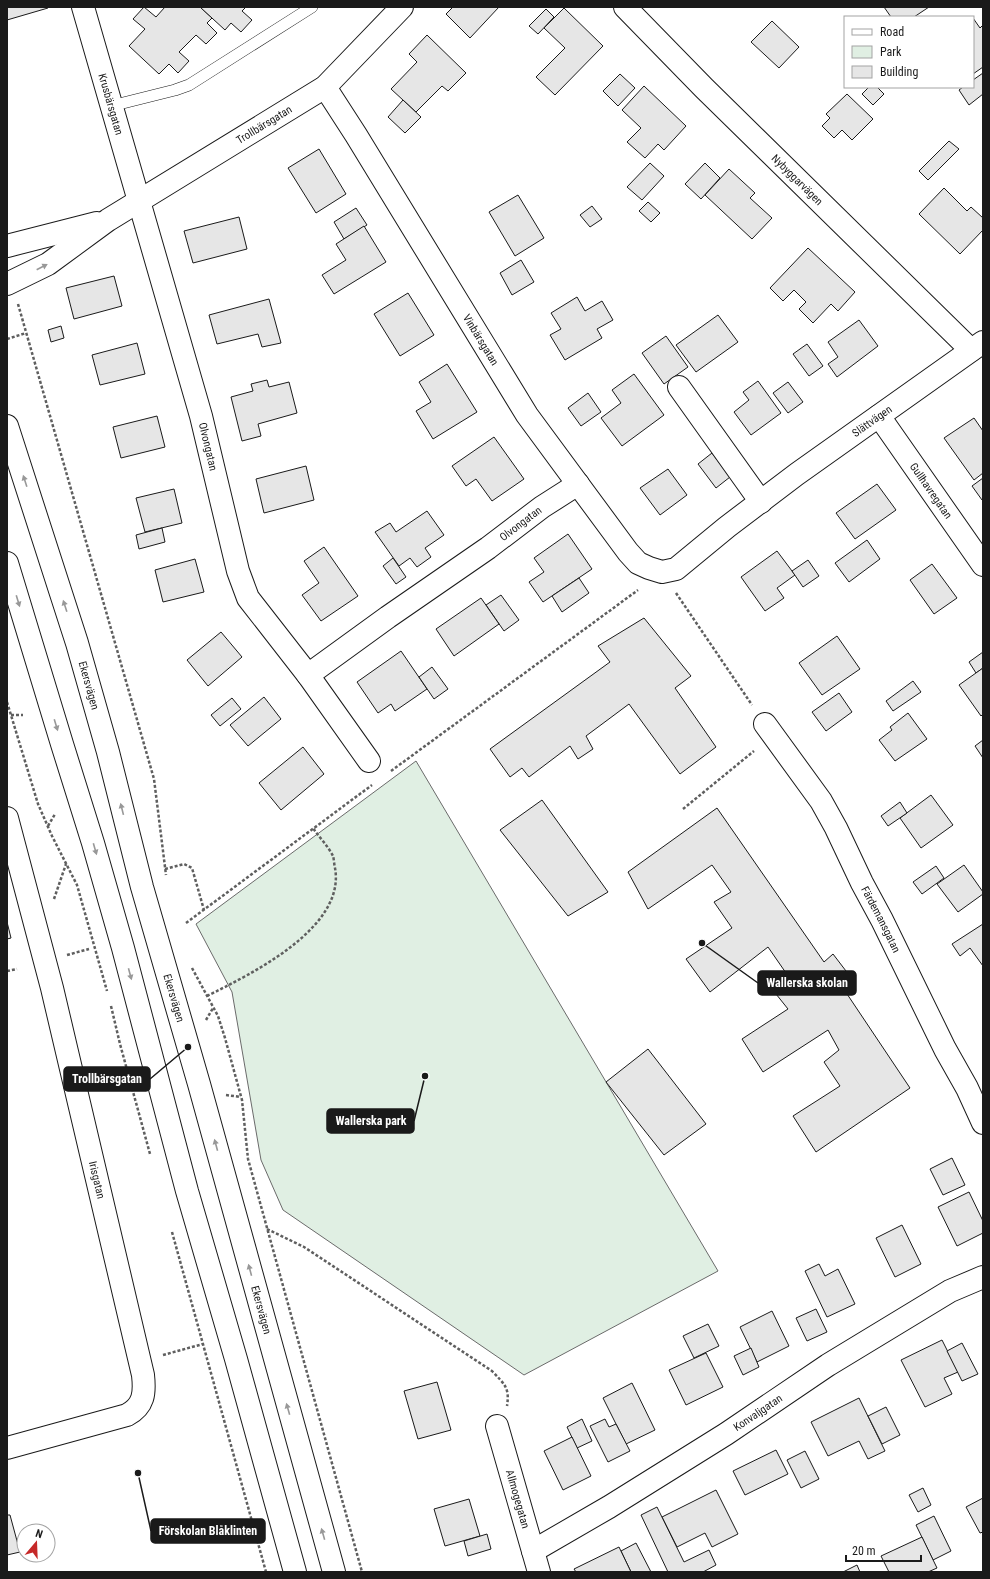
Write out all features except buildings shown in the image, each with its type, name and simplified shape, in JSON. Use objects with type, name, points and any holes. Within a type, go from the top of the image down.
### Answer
[{"type":"street","name":"Krusbärsgatan","points":[[83,7],[139,201]]},
{"type":"street","name":"Trollbärsgatan","points":[[12,292],[108,220],[325,87],[402,7]]},
{"type":"street","name":"Nybyggarvägen","points":[[625,7],[704,88],[977,346]]},
{"type":"street","name":"Vinbärsgatan","points":[[325,87],[356,135],[527,415],[628,552],[638,563],[662,572]]},
{"type":"street","name":"Olvongatan","points":[[139,201],[202,416],[238,571],[248,598],[308,675],[369,761]]},
{"type":"street","name":"Trollbärsgatan","points":[[7,246],[108,220]]},
{"type":"street","name":"Slättvägen","points":[[662,572],[676,569],[797,474],[977,346]]},
{"type":"street","points":[[679,387],[761,502]]},
{"type":"street","name":"Gullhavregatan","points":[[879,416],[983,565]]},
{"type":"street","name":"Ekersvägen","points":[[7,426],[78,643],[108,752],[142,887],[199,1084],[334,1572]]},
{"type":"street","name":"Olvongatan","points":[[308,675],[388,616],[488,548],[542,507],[578,484]]},
{"type":"street","points":[[7,563],[93,843],[125,955],[187,1191],[236,1359],[295,1572]]},
{"type":"street","name":"Färdemansgatan","points":[[769,729],[821,801],[836,828],[945,1049],[967,1088],[983,1123]]},
{"type":"street","name":"Irisgatan","points":[[7,818],[52,988],[140,1361],[144,1388],[142,1400],[135,1410],[127,1415],[7,1448]]},
{"type":"street","name":"Konvaljgatan","points":[[533,1551],[609,1507],[726,1434],[828,1365],[950,1291],[983,1277]]},
{"type":"street","name":"Allmogegatan","points":[[497,1426],[539,1572]]},
{"type":"lane","points":[[111,106],[189,85],[312,7]]},
{"type":"path","points":[[12,292],[26,333],[154,779],[166,877]]},
{"type":"path","points":[[7,339],[26,333]]},
{"type":"path","points":[[389,773],[662,572],[769,729],[683,809]]},
{"type":"path","points":[[7,702],[38,804],[77,885],[108,994]]},
{"type":"path","points":[[11,715],[23,715]]},
{"type":"path","points":[[186,923],[376,782]]},
{"type":"path","points":[[48,826],[55,814]]},
{"type":"path","points":[[207,996],[280,956],[313,928],[332,900],[337,878],[333,856],[313,828]]},
{"type":"path","points":[[52,905],[66,864]]},
{"type":"path","points":[[165,869],[184,864],[192,868],[204,910]]},
{"type":"path","points":[[63,956],[89,949]]},
{"type":"path","points":[[190,964],[218,1016],[225,1038],[241,1097],[248,1159],[362,1572]]},
{"type":"path","points":[[7,971],[17,969]]},
{"type":"path","points":[[110,1001],[120,1044],[152,1159]]},
{"type":"path","points":[[206,1020],[213,1008]]},
{"type":"path","points":[[225,1095],[241,1097]]},
{"type":"path","points":[[171,1228],[266,1572]]},
{"type":"path","points":[[267,1229],[304,1247],[492,1371],[507,1387],[509,1396],[504,1422],[497,1426]]},
{"type":"path","points":[[140,1361],[203,1344]]},
{"type":"green space","points":[[416,761],[718,1271],[524,1375],[283,1210],[261,1160],[232,992],[196,924]]},
{"type":"place","name":"Wallerska skolan","points":[[702,943]]},
{"type":"place","name":"Trollbärsgatan","points":[[188,1047]]},
{"type":"place","name":"Wallerska park","points":[[425,1076]]},
{"type":"place","name":"Förskolan Blåklinten","points":[[138,1473]]}]
